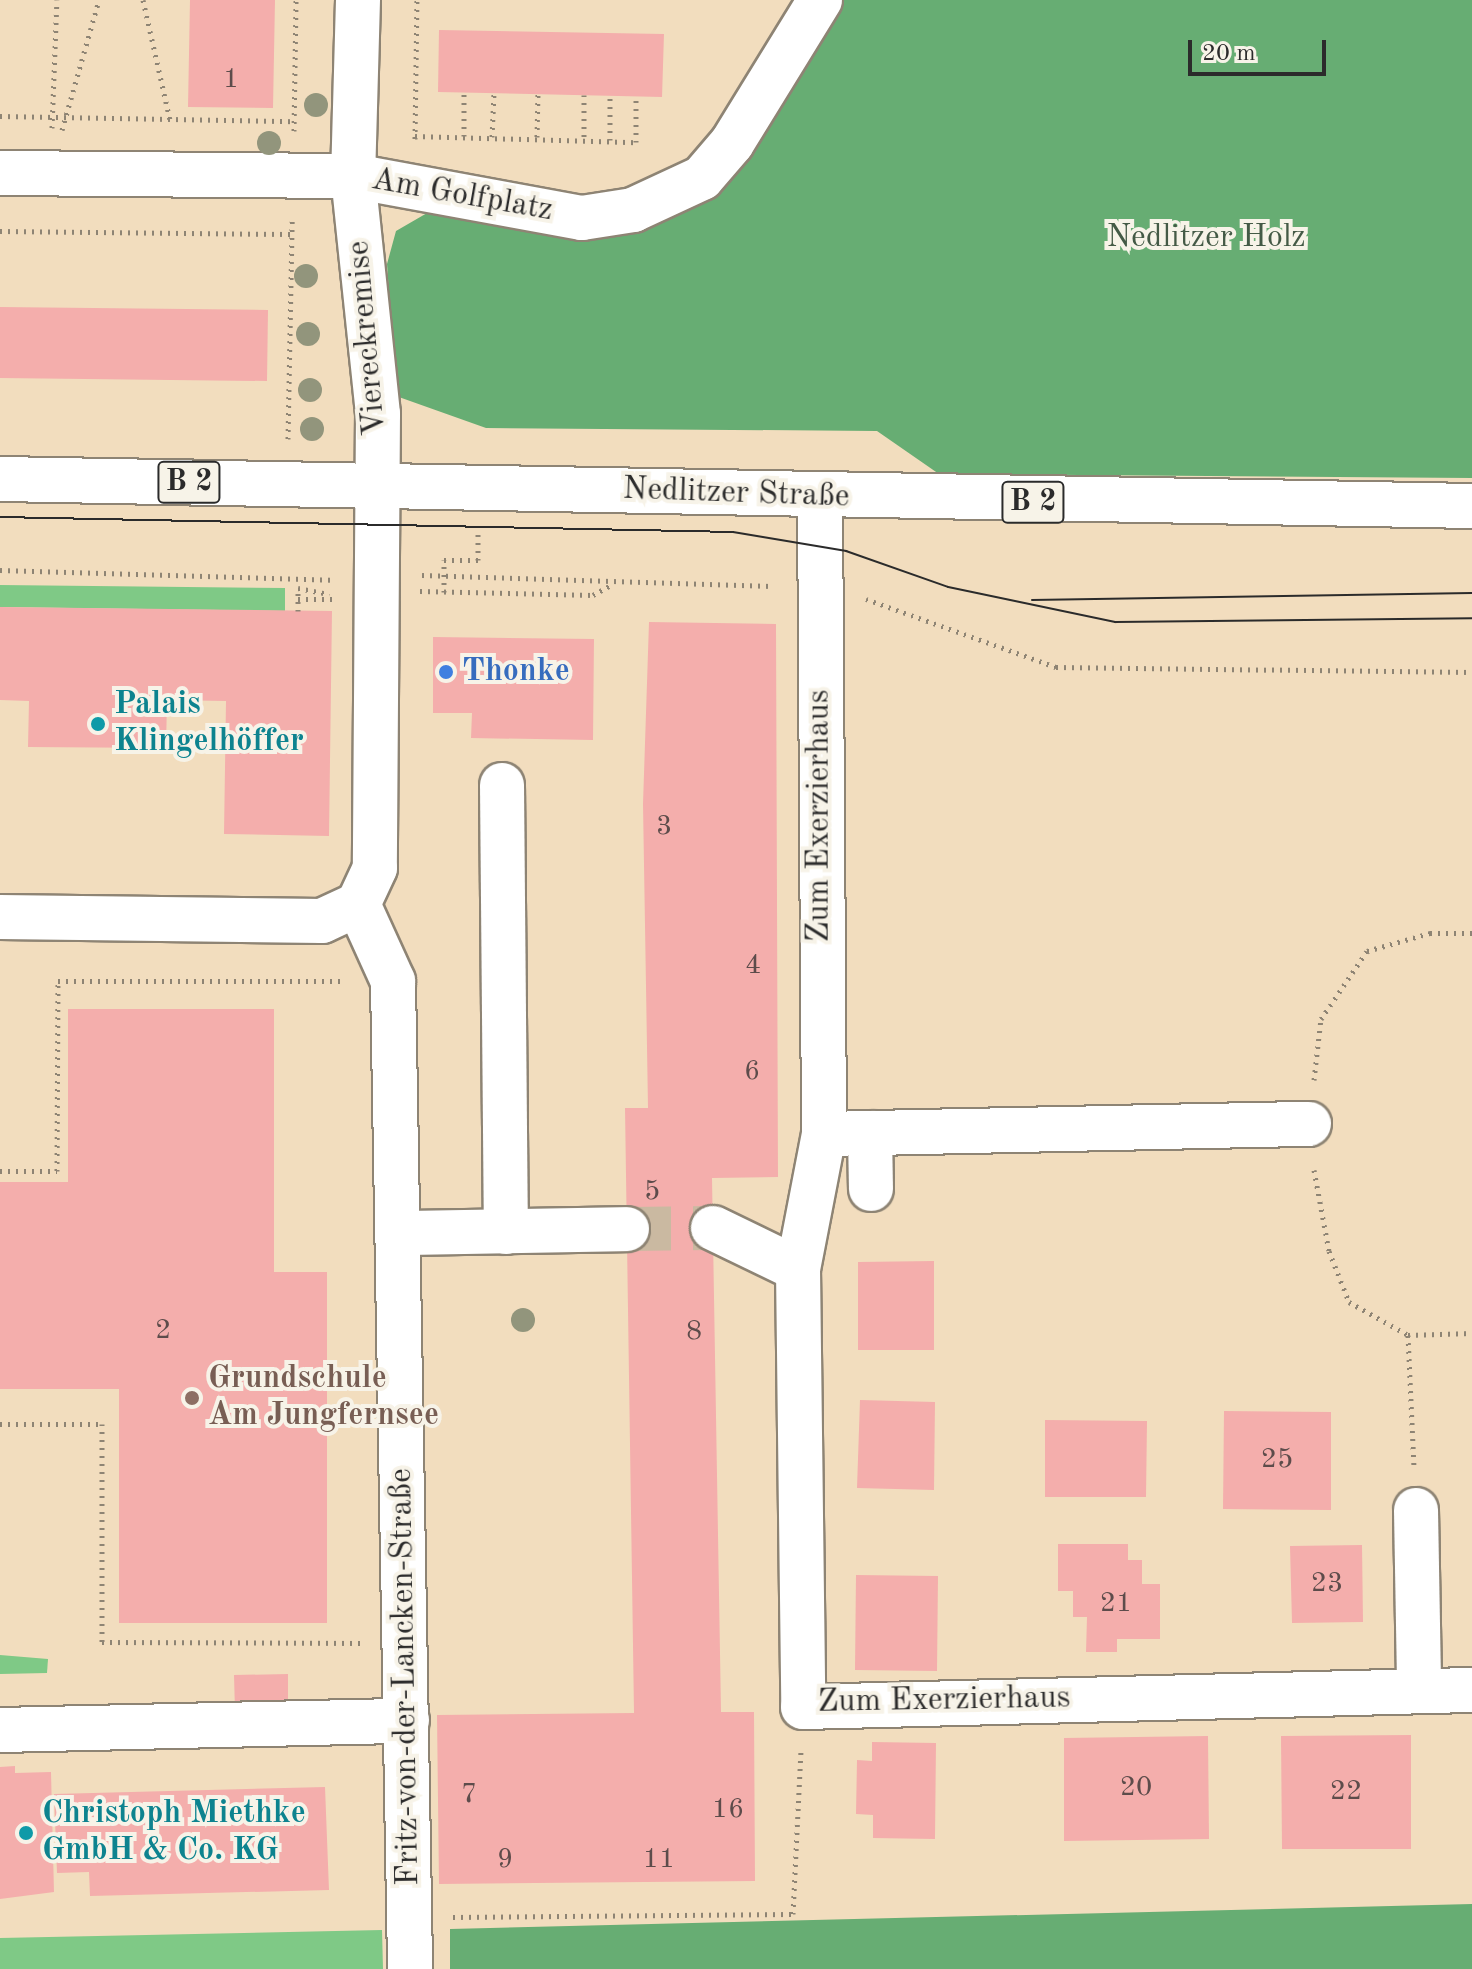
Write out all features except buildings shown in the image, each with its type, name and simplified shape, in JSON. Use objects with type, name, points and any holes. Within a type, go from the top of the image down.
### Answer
[{"type":"street","name":"Viereckremise","points":[[358,0],[353,176],[378,414],[377,485]]},
{"type":"street","name":"Am Golfplatz","points":[[0,173],[353,176],[582,218],[670,197],[702,178],[732,143],[820,0]]},
{"type":"street","name":"Nedlitzer Straße","points":[[0,479],[478,487],[820,498],[1472,506]]},
{"type":"street","points":[[0,917],[322,921],[358,904],[375,868],[377,485]]},
{"type":"street","name":"Zum Exerzierhaus","points":[[820,498],[823,587],[816,731],[824,1134],[798,1269],[803,1707],[1472,1690]]},
{"type":"street","points":[[502,785],[506,1232]]},
{"type":"street","name":"Fritz-von-der-Lancken-Straße","points":[[358,904],[393,981],[401,1233],[410,1969]]},
{"type":"street","points":[[824,1134],[1309,1124]]},
{"type":"street","points":[[870,1133],[871,1189]]},
{"type":"street","points":[[713,1228],[798,1269]]},
{"type":"street","points":[[401,1233],[627,1229]]},
{"type":"street","points":[[1416,1510],[1419,1689]]},
{"type":"street","points":[[0,1730],[407,1721]]},
{"type":"path","points":[[50,173],[57,0]]},
{"type":"path","points":[[50,173],[99,0]]},
{"type":"path","points":[[143,0],[183,175]]},
{"type":"path","points":[[407,186],[415,136],[417,0]]},
{"type":"path","points":[[464,92],[464,136]]},
{"type":"path","points":[[492,137],[494,93]]},
{"type":"path","points":[[537,137],[538,94]]},
{"type":"path","points":[[584,95],[584,139]]},
{"type":"path","points":[[610,95],[610,140]]},
{"type":"path","points":[[415,136],[636,142],[636,96]]},
{"type":"path","points":[[0,116],[294,121]]},
{"type":"path","points":[[0,231],[291,234]]},
{"type":"path","points":[[444,592],[444,560],[478,560],[478,487]]},
{"type":"path","points":[[0,570],[377,581],[444,574],[593,576],[613,584],[823,587],[1056,667],[1472,672]]},
{"type":"path","points":[[377,581],[444,592],[593,595],[613,584]]},
{"type":"path","points":[[298,599],[329,599],[329,588],[298,588],[298,599],[298,611]]},
{"type":"path","points":[[1472,933],[1430,933],[1367,951],[1321,1019],[1309,1124],[1329,1251],[1349,1302],[1408,1335],[1472,1333]]},
{"type":"path","points":[[0,1171],[57,1171],[58,981],[393,981]]},
{"type":"path","points":[[1408,1335],[1416,1510]]},
{"type":"path","points":[[0,1424],[102,1424],[102,1642],[406,1643]]},
{"type":"path","points":[[409,1918],[793,1914],[803,1707]]},
{"type":"green space","name":"Nedlitzer Holz","points":[[839,0],[1472,0],[1472,478],[939,474],[877,431],[486,428],[396,396],[387,264],[396,231],[434,209],[660,221]]},
{"type":"green space","points":[[0,585],[285,588],[285,611],[0,607]]},
{"type":"green space","points":[[0,1655],[48,1659],[47,1673],[0,1674]]},
{"type":"green space","points":[[1472,1904],[1472,1969],[450,1969],[450,1929]]},
{"type":"green space","points":[[382,1930],[383,1969],[0,1969],[0,1938]]},
{"type":"tunnel","points":[[627,1229],[713,1228]]},
{"type":"tram line","points":[[0,517],[733,532],[846,551],[948,587],[1115,622],[1472,618]]},
{"type":"tram line","points":[[1032,600],[1472,593]]},
{"type":"place","name":"Thonke","points":[[446,672]]},
{"type":"place","name":"Palais Klingelhöffer","points":[[98,724]]},
{"type":"place","name":"Grundschule Am Jungfernsee","points":[[192,1398]]},
{"type":"place","name":"Christoph Miethke GmbH & Co. KG","points":[[26,1833]]}]
